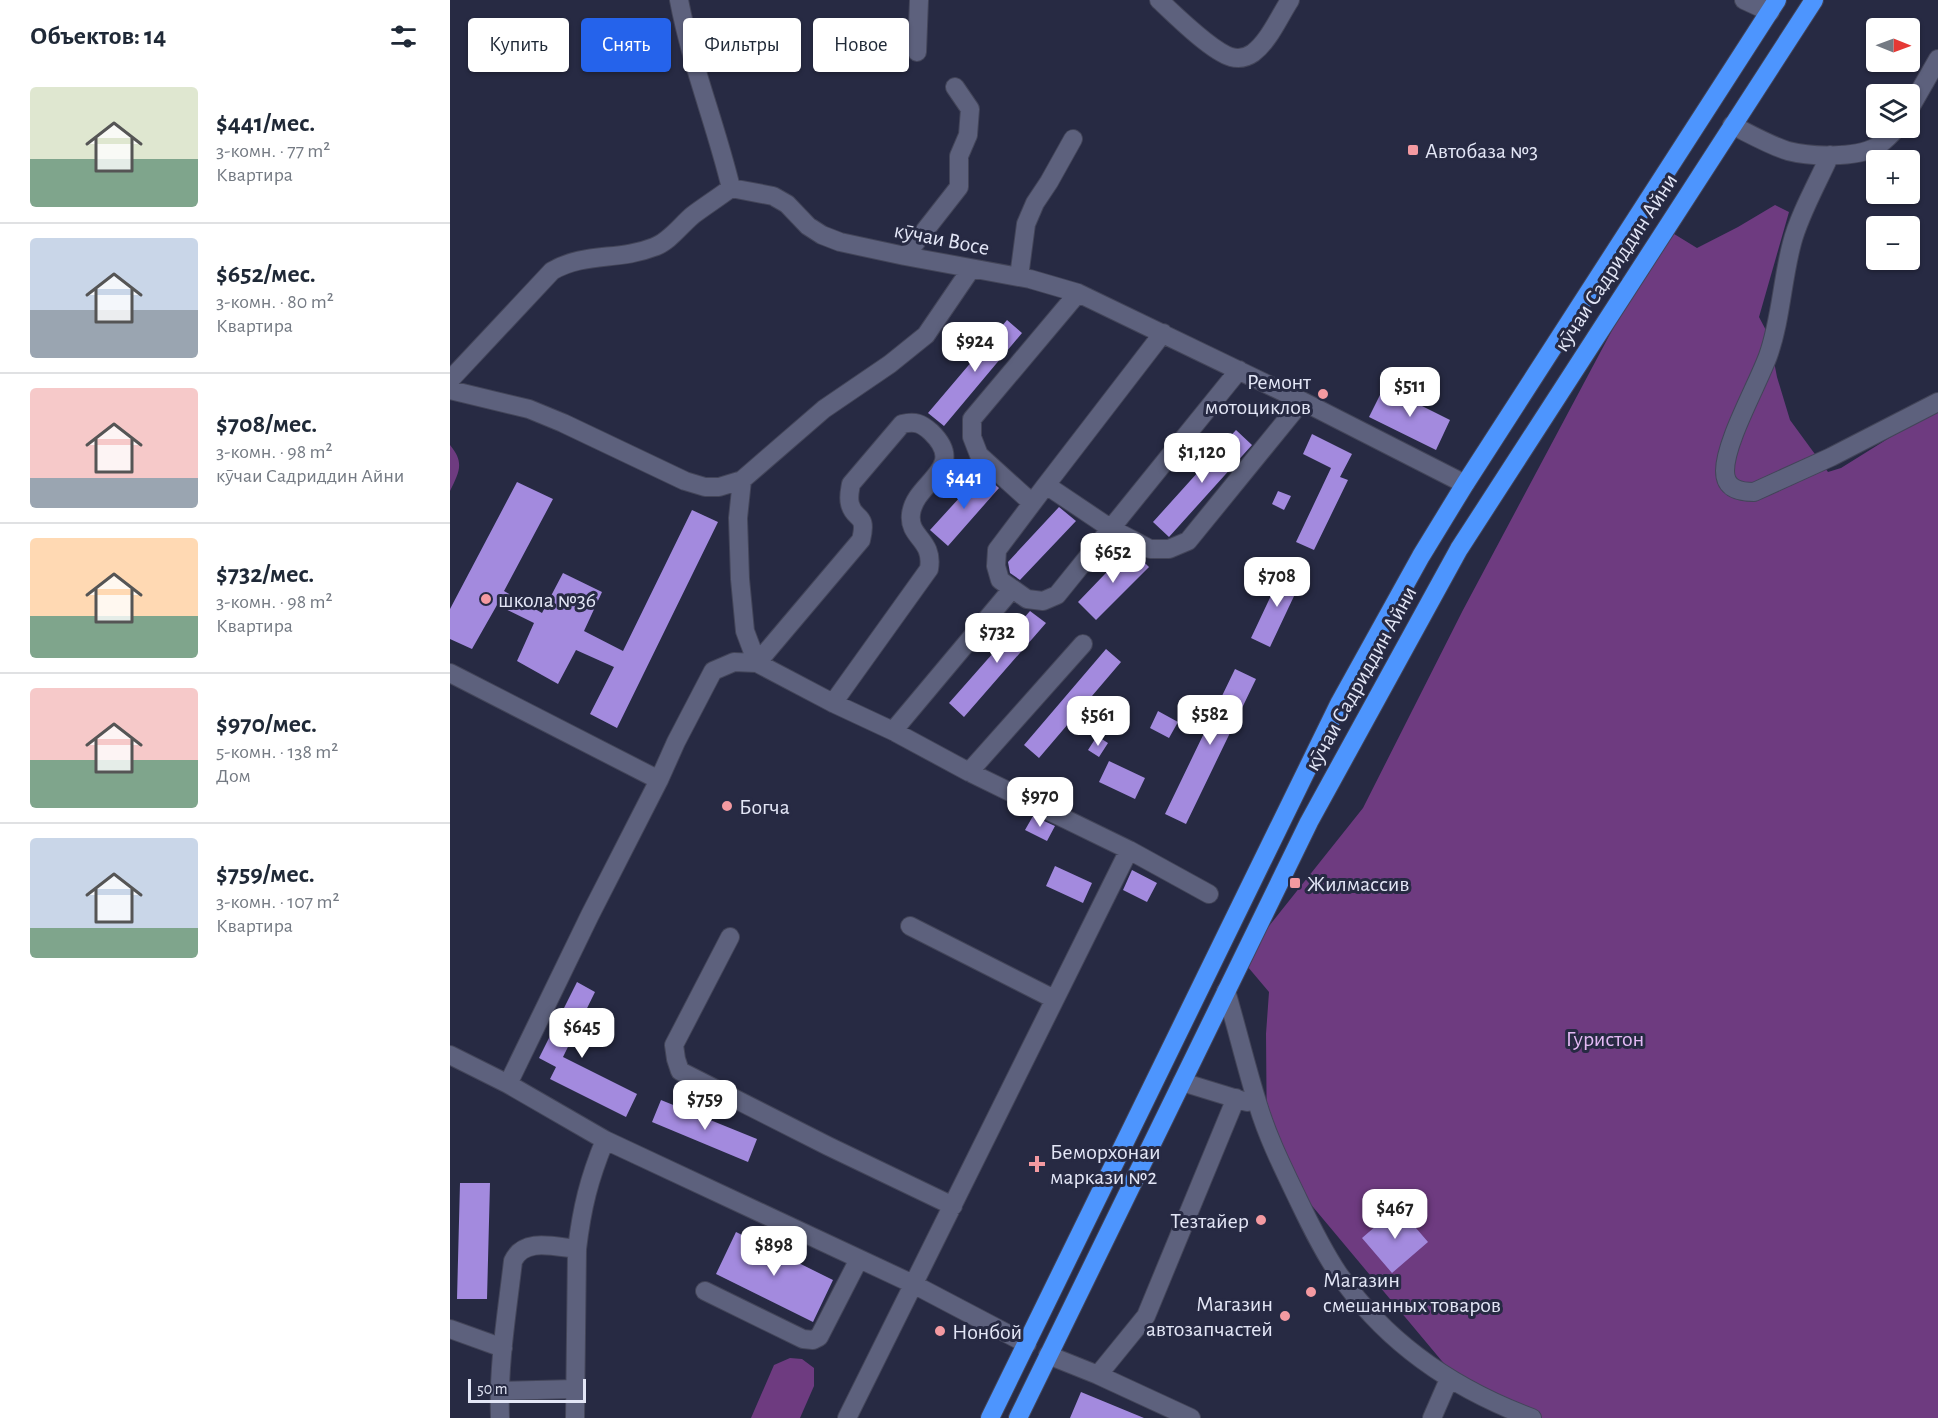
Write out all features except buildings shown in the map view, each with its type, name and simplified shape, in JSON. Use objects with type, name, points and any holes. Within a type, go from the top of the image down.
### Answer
[{"type":"highway","name":"кӯчаи Садриддин Айни","points":[[1018,1418],[1309,822],[1459,549],[1814,0]]},
{"type":"highway","name":"кӯчаи Садриддин Айни","points":[[990,1418],[1340,702],[1421,556],[1465,484],[1773,6]]},
{"type":"street","points":[[450,380],[552,271],[566,262],[621,257],[658,246],[695,214],[731,188],[714,124],[692,59],[679,0]]},
{"type":"street","points":[[917,52],[919,0]]},
{"type":"street","points":[[1159,0],[1220,53],[1233,58],[1244,58],[1254,52],[1268,36],[1290,0]]},
{"type":"street","points":[[1744,0],[1773,6]]},
{"type":"street","points":[[1920,90],[1938,59]]},
{"type":"street","points":[[905,256],[959,187],[959,156],[968,135],[970,109],[955,87]]},
{"type":"street","points":[[1732,126],[1788,151],[1805,154],[1830,155],[1863,152],[1878,146],[1886,138]]},
{"type":"street","points":[[1019,277],[1026,224],[1035,203],[1073,140]]},
{"type":"street","points":[[1830,155],[1793,240],[1768,356],[1728,453],[1725,473],[1729,484],[1741,492],[1754,492],[1831,457],[1938,402]]},
{"type":"street","name":"кӯчаи Восе","points":[[731,188],[773,196],[787,204],[808,226],[831,238],[905,256],[1019,277],[1078,293],[1302,401],[1465,484]]},
{"type":"street","points":[[450,390],[529,409],[684,481],[712,487],[742,480],[824,409],[890,364],[926,335],[971,269]]},
{"type":"street","points":[[1032,503],[979,455],[972,437],[972,419],[1078,293]]},
{"type":"street","points":[[1164,333],[997,550],[996,566],[1000,580],[1027,599],[1043,601],[1057,595],[1239,370]]},
{"type":"street","points":[[1046,486],[1110,528],[1150,549],[1169,549],[1188,541],[1302,401]]},
{"type":"street","points":[[757,663],[861,540],[864,529],[861,518],[850,507],[851,484],[902,424],[912,421],[921,423],[942,443],[945,455],[943,467],[914,503],[910,517],[914,531],[927,547],[931,557],[929,569],[833,704]]},
{"type":"street","points":[[742,480],[738,518],[740,579],[745,631],[757,663]]},
{"type":"street","points":[[893,731],[1012,588]]},
{"type":"street","points":[[969,772],[1083,644]]},
{"type":"street","points":[[508,1084],[713,671],[734,662],[757,663],[833,704],[893,731],[969,772],[1129,850],[1209,894]]},
{"type":"street","points":[[450,673],[659,780]]},
{"type":"street","points":[[847,1418],[1129,850]]},
{"type":"street","points":[[910,926],[1054,999]]},
{"type":"street","points":[[730,937],[674,1045],[680,1071],[953,1206]]},
{"type":"street","points":[[1226,991],[1258,1106],[1309,1222],[1338,1273],[1389,1334],[1416,1356],[1449,1379],[1487,1400],[1532,1418]]},
{"type":"street","points":[[451,1057],[508,1084],[605,1140],[912,1284],[1027,1344]]},
{"type":"street","points":[[1182,1082],[1258,1106]]},
{"type":"street","points":[[1098,1375],[1146,1316],[1236,1098]]},
{"type":"street","points":[[575,1418],[577,1249],[582,1209],[590,1178],[605,1140]]},
{"type":"street","points":[[500,1418],[499,1391],[503,1348],[513,1261],[516,1254],[530,1245],[577,1249]]},
{"type":"street","points":[[705,1291],[803,1339],[813,1340],[819,1337],[859,1259]]},
{"type":"street","points":[[450,1329],[503,1348]]},
{"type":"street","points":[[1048,1355],[1098,1375],[1191,1418]]},
{"type":"street","points":[[1432,1418],[1449,1379]]},
{"type":"street","points":[[499,1391],[574,1389]]},
{"type":"green space","name":"Гуристон","points":[[1775,205],[1789,212],[1759,317],[1769,336],[1777,377],[1790,420],[1828,472],[1841,468],[1934,410],[1938,410],[1938,1418],[1529,1418],[1477,1403],[1267,1152],[1266,1034],[1269,992],[1242,960],[1363,808],[1463,610],[1666,229],[1697,248]]},
{"type":"green space","points":[[450,445],[458,457],[459,468],[450,491]]},
{"type":"green space","points":[[790,1358],[802,1359],[814,1368],[814,1386],[800,1418],[751,1418],[774,1365]]},
{"type":"place","name":"Автобаза №3","points":[[1413,150]]},
{"type":"place","name":"Ремонт мотоциклов","points":[[1323,394]]},
{"type":"place","name":"школа №36","points":[[486,599]]},
{"type":"place","name":"Богча","points":[[727,806]]},
{"type":"place","name":"Жилмассив","points":[[1295,883]]},
{"type":"place","name":"Беморхонаи маркази №2","points":[[1037,1164]]},
{"type":"place","name":"Тезтайер","points":[[1261,1220]]},
{"type":"place","name":"Магазин смешанных товаров","points":[[1311,1292]]},
{"type":"place","name":"Магазин автозапчастей","points":[[1285,1316]]},
{"type":"place","name":"Нонбой","points":[[940,1331]]}]
